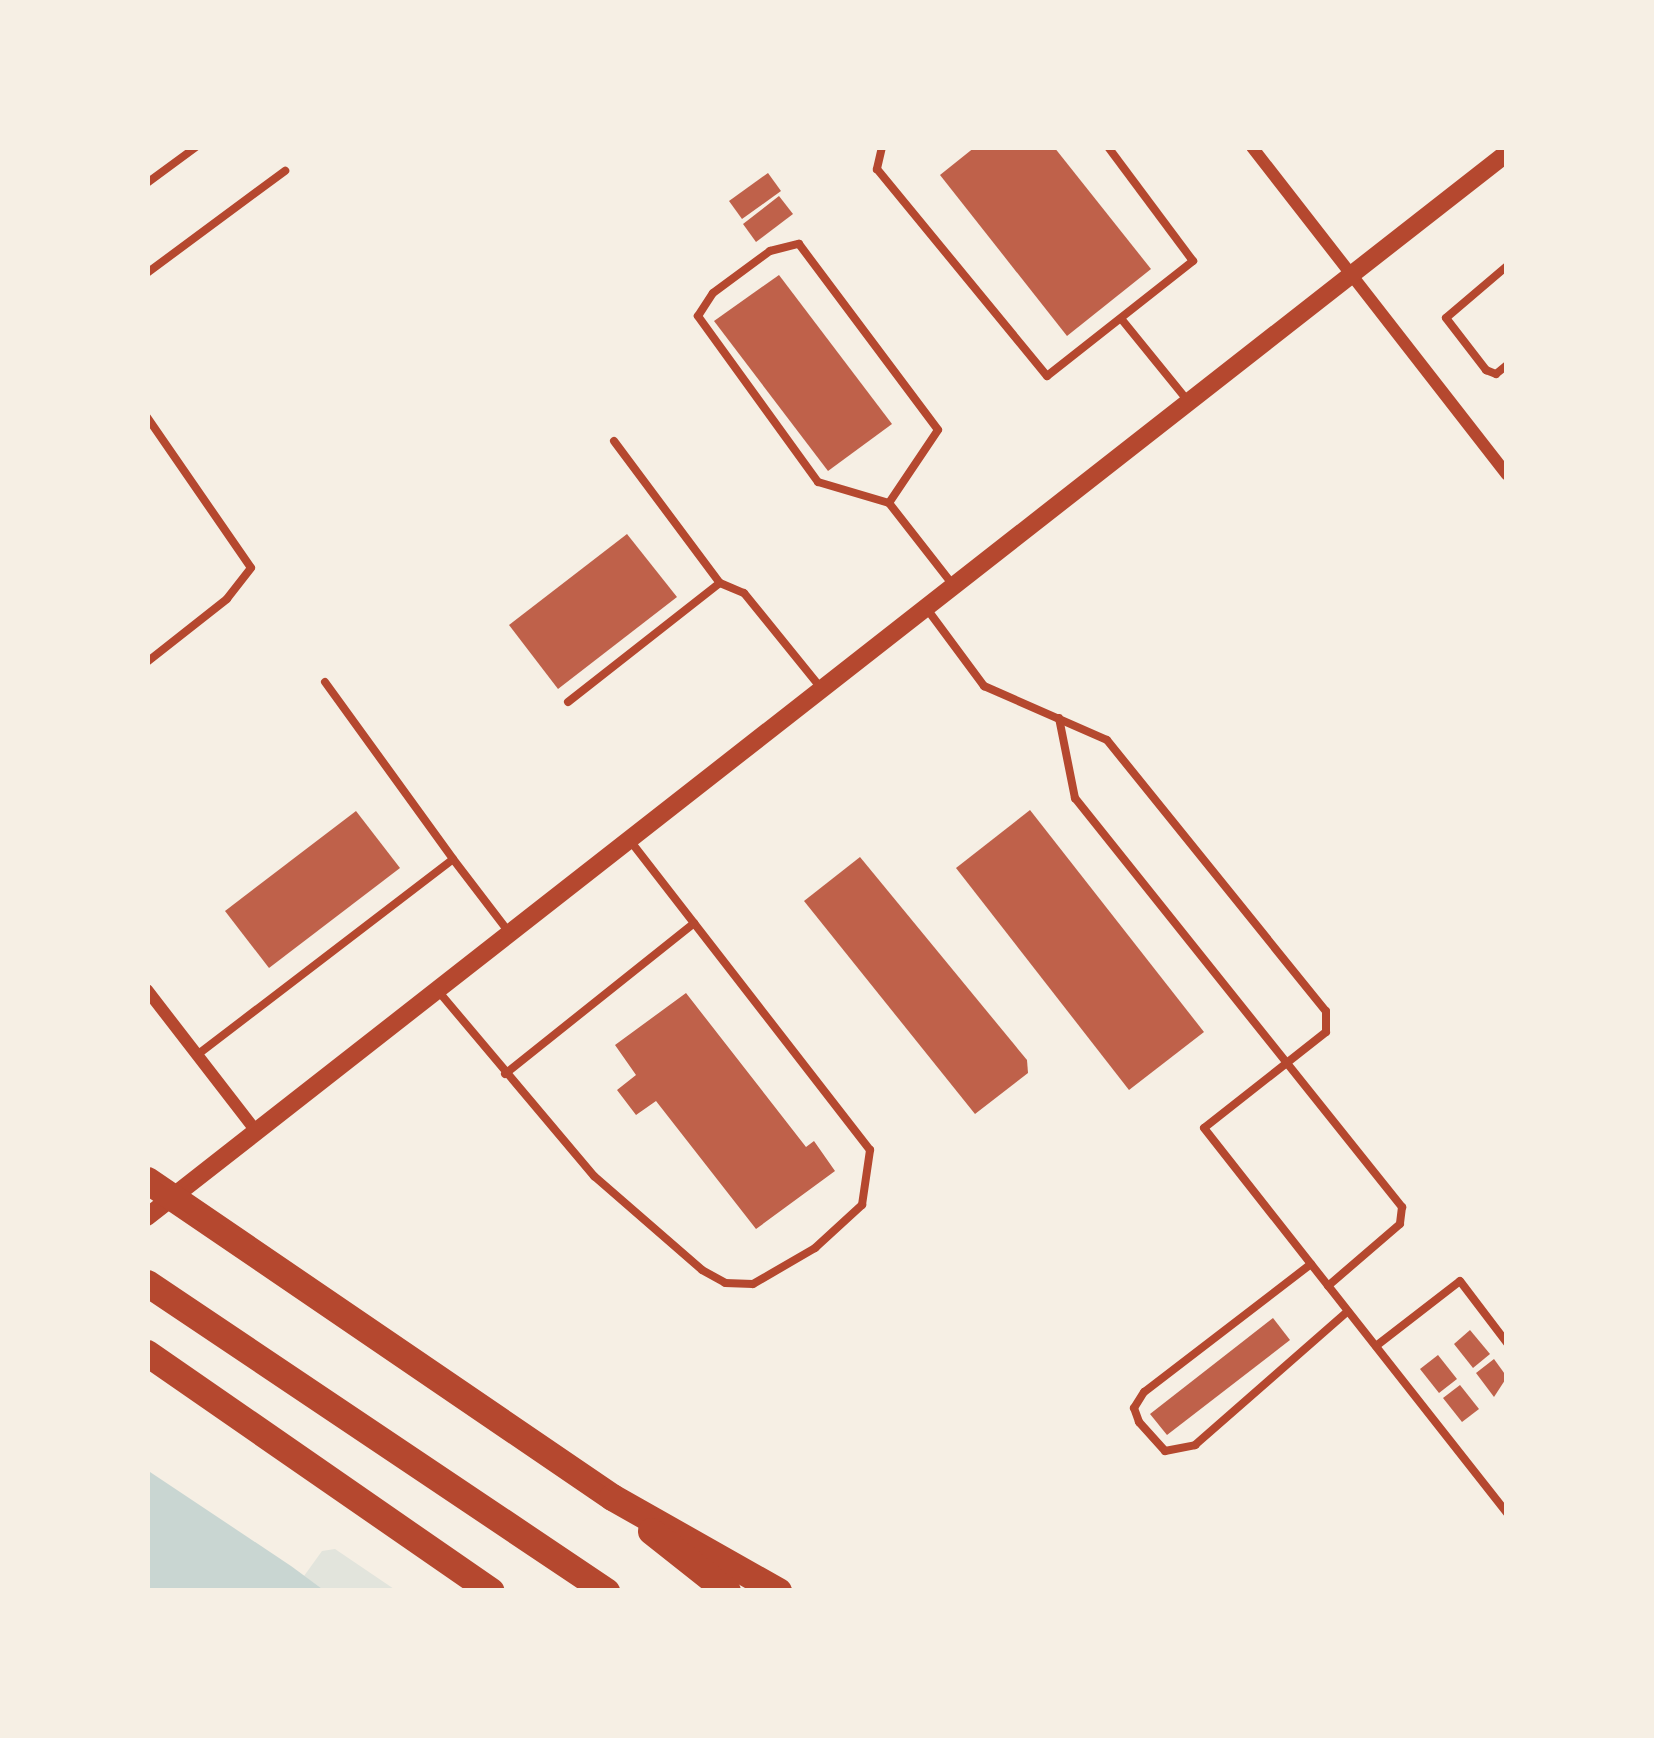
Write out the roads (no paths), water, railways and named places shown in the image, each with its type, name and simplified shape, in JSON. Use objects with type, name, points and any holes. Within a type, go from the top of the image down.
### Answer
[{"type":"highway","points":[[147,1180],[612,1497],[778,1591]]},
{"type":"highway","points":[[147,1282],[606,1591]]},
{"type":"highway","points":[[147,1353],[491,1591]]},
{"type":"highway","points":[[612,1497],[728,1591]]},
{"type":"street","points":[[1252,147],[1507,475]]},
{"type":"street","points":[[147,1217],[1507,153]]},
{"type":"street","points":[[147,990],[256,1131]]},
{"type":"lane","points":[[147,183],[196,147]]},
{"type":"lane","points":[[882,147],[877,169],[1039,374],[1056,374],[1192,261],[1108,147]]},
{"type":"lane","points":[[147,273],[285,171]]},
{"type":"lane","points":[[889,503],[938,430],[799,244],[770,251],[713,293],[698,316],[818,482],[889,503],[954,586]]},
{"type":"lane","points":[[1507,266],[1446,318],[1486,370],[1496,374],[1507,365]]},
{"type":"lane","points":[[1123,321],[1189,402]]},
{"type":"lane","points":[[147,417],[251,568],[227,599],[147,662]]},
{"type":"lane","points":[[614,441],[721,583],[744,593],[822,689]]},
{"type":"lane","points":[[568,702],[721,583]]},
{"type":"lane","points":[[926,608],[984,686],[1107,740],[1326,1011],[1326,1032],[1204,1128],[1507,1514]]},
{"type":"lane","points":[[325,682],[509,933]]},
{"type":"lane","points":[[1059,718],[1075,798],[1402,1208],[1400,1224],[1328,1286]]},
{"type":"lane","points":[[436,989],[628,1212],[725,1283],[752,1284],[815,1248],[862,1205],[870,1150],[629,840]]},
{"type":"lane","points":[[197,1055],[453,859]]},
{"type":"lane","points":[[506,1074],[694,922]]},
{"type":"lane","points":[[1311,1264],[1144,1392],[1134,1408],[1139,1422],[1165,1451],[1195,1445],[1348,1311]]},
{"type":"lane","points":[[1376,1346],[1460,1281],[1507,1342]]}]
